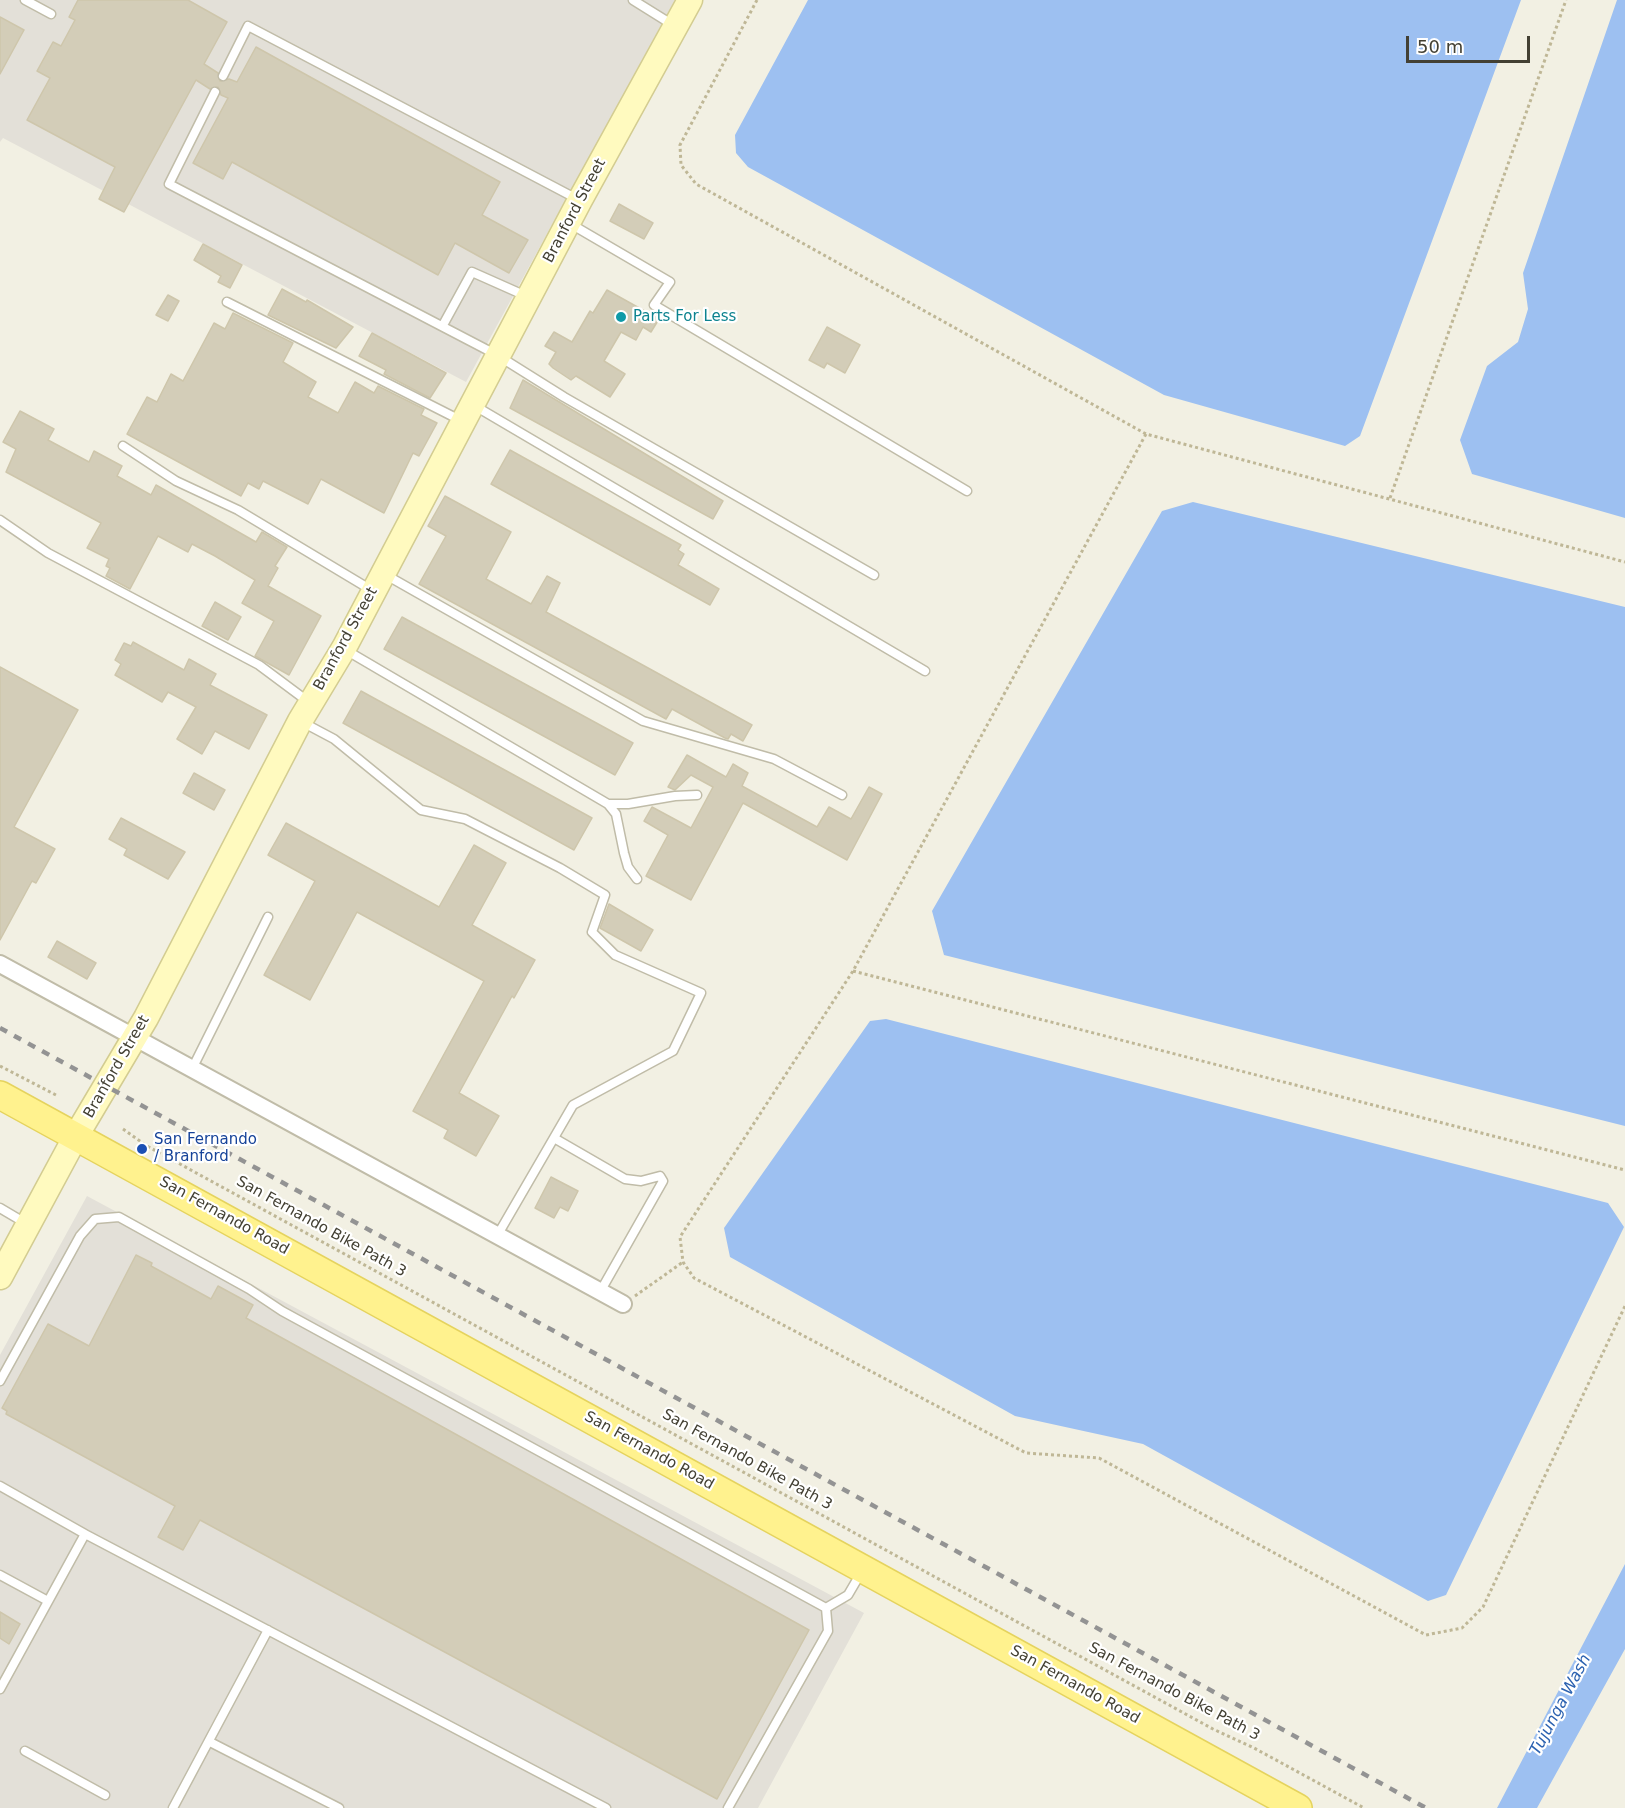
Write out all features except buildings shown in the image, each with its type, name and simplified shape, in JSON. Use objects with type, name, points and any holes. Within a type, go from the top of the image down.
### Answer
[{"type":"main road","name":"Branford Street","points":[[0,1277],[76,1136],[133,1037],[305,712],[344,648],[497,355],[690,0]]},
{"type":"main road","name":"San Fernando Road","points":[[0,1095],[1296,1807]]},
{"type":"street","points":[[0,964],[623,1304]]},
{"type":"lane","points":[[25,0],[51,15]]},
{"type":"lane","points":[[633,0],[676,27]]},
{"type":"lane","points":[[224,76],[248,26],[580,200]]},
{"type":"lane","points":[[215,92],[169,184],[443,325],[497,355],[564,398],[874,575]]},
{"type":"lane","points":[[568,223],[670,282],[654,305],[967,491]]},
{"type":"lane","points":[[443,325],[472,272],[529,298]]},
{"type":"lane","points":[[227,302],[529,440],[925,671]]},
{"type":"lane","points":[[123,446],[176,481],[238,510],[644,721],[774,759],[842,795]]},
{"type":"lane","points":[[0,520],[48,553],[259,665],[334,739],[420,810],[465,819],[560,868],[605,895],[592,932],[615,955],[701,993],[673,1051],[573,1105],[497,1236]]},
{"type":"lane","points":[[344,648],[608,804],[616,814],[628,867],[637,879]]},
{"type":"lane","points":[[608,804],[628,804],[666,797],[697,795]]},
{"type":"lane","points":[[192,1069],[268,916]]},
{"type":"lane","points":[[554,1138],[625,1179],[641,1181],[660,1176],[663,1181],[600,1292]]},
{"type":"lane","points":[[0,1208],[28,1224]]},
{"type":"lane","points":[[0,1381],[80,1236],[94,1219],[119,1217],[249,1289],[282,1311],[826,1608]]},
{"type":"lane","points":[[0,1486],[85,1534],[606,1808]]},
{"type":"lane","points":[[0,1689],[85,1534]]},
{"type":"lane","points":[[826,1608],[848,1595],[864,1569]]},
{"type":"lane","points":[[0,1575],[48,1601]]},
{"type":"lane","points":[[728,1808],[828,1631],[826,1608]]},
{"type":"lane","points":[[173,1808],[268,1630]]},
{"type":"lane","points":[[210,1742],[339,1808]]},
{"type":"lane","points":[[25,1751],[105,1795]]},
{"type":"path","points":[[758,0],[680,145],[681,165],[696,184],[1146,434],[1625,562]]},
{"type":"path","points":[[1390,498],[1566,0]]},
{"type":"path","points":[[1146,434],[853,970],[680,1237],[684,1262],[694,1278],[1026,1453],[1099,1458],[1426,1635],[1462,1628],[1483,1608],[1625,1306]]},
{"type":"path","points":[[853,970],[1625,1170]]},
{"type":"path","points":[[0,1066],[56,1095]]},
{"type":"path","name":"San Fernando Bike Path 3","points":[[123,1129],[147,1146],[220,1186],[1213,1729],[1254,1748],[1364,1808]]},
{"type":"path","points":[[623,1304],[684,1262]]},
{"type":"shaded area","points":[[0,0],[675,0],[466,382],[3,138],[0,142]]},
{"type":"shaded area","points":[[87,1196],[864,1613],[758,1808],[0,1808],[0,1355]]},
{"type":"water","points":[[808,0],[1521,0],[1360,436],[1345,446],[1164,395],[748,167],[736,153],[735,135]]},
{"type":"water","points":[[1617,0],[1625,0],[1625,518],[1472,474],[1460,440],[1487,366],[1518,342],[1528,309],[1523,273]]},
{"type":"water","points":[[1193,502],[1625,607],[1625,1126],[944,955],[932,911],[1162,511]]},
{"type":"water","points":[[886,1019],[1608,1203],[1624,1227],[1446,1595],[1428,1601],[1143,1444],[1015,1416],[730,1257],[724,1228],[870,1021]]},
{"type":"water","name":"Tujunga Wash","points":[[1625,1564],[1625,1649],[1537,1808],[1497,1808]]},
{"type":"railway","points":[[0,1028],[1426,1808]]},
{"type":"place","name":"Parts For Less","points":[[621,317]]},
{"type":"place","name":"San Fernando / Branford","points":[[142,1149]]}]
